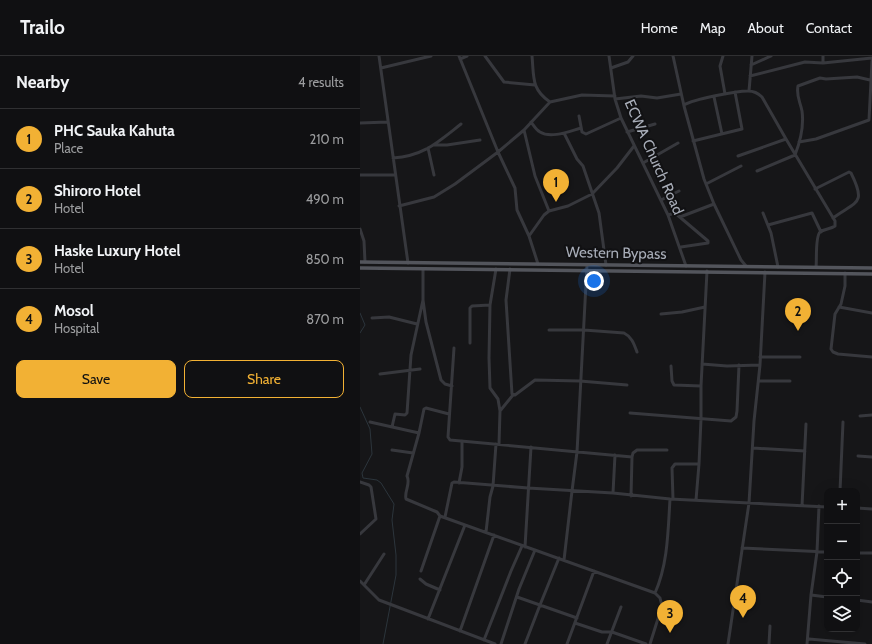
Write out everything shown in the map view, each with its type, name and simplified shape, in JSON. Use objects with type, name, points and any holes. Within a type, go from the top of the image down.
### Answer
[{"type":"main road","name":"Western Bypass","points":[[360,262],[872,268]]},
{"type":"main road","name":"Western Bypass","points":[[360,268],[872,274]]},
{"type":"street","points":[[379,56],[408,263]]},
{"type":"street","points":[[381,68],[431,56]]},
{"type":"street","points":[[467,56],[459,57],[498,152],[515,188],[517,210],[529,236],[538,264]]},
{"type":"street","points":[[485,56],[504,82],[535,85]]},
{"type":"street","points":[[532,56],[535,85],[538,92],[550,102]]},
{"type":"street","name":"ECWA Church Road","points":[[609,56],[615,97],[621,118],[668,215],[681,247],[686,266]]},
{"type":"street","points":[[611,68],[628,62],[633,56]]},
{"type":"street","points":[[673,56],[681,94],[706,184],[741,260],[746,266]]},
{"type":"street","points":[[723,56],[720,66],[726,94]]},
{"type":"street","points":[[748,91],[752,56]]},
{"type":"street","points":[[751,64],[771,56]]},
{"type":"street","points":[[823,56],[823,63]]},
{"type":"street","points":[[750,76],[805,62],[823,63],[872,59],[869,120],[816,139],[800,142]]},
{"type":"street","points":[[757,171],[795,155],[800,142],[802,112],[797,93],[798,86],[820,78],[857,77],[870,80]]},
{"type":"street","points":[[684,105],[735,92],[748,91],[759,94],[762,97],[835,221],[835,226],[821,232],[818,237],[816,267]]},
{"type":"street","points":[[694,141],[742,128],[735,92]]},
{"type":"street","points":[[399,206],[437,195],[498,152],[524,130],[550,102],[582,95],[615,97],[641,96],[657,98],[681,94]]},
{"type":"street","points":[[714,97],[722,134]]},
{"type":"street","points":[[579,116],[582,132],[586,134],[621,118]]},
{"type":"street","points":[[360,123],[388,122]]},
{"type":"street","points":[[531,122],[540,133],[554,135],[581,128]]},
{"type":"street","points":[[393,158],[410,156],[428,148],[461,124]]},
{"type":"street","points":[[627,132],[655,124]]},
{"type":"street","points":[[524,130],[535,176],[549,211]]},
{"type":"street","points":[[564,133],[577,159],[583,166],[599,213],[606,265]]},
{"type":"street","points":[[738,156],[786,139]]},
{"type":"street","points":[[434,145],[447,145],[480,140]]},
{"type":"street","points":[[643,163],[678,143]]},
{"type":"street","points":[[529,236],[541,219],[549,211],[568,206],[592,194],[617,168],[634,146]]},
{"type":"street","points":[[428,148],[434,175]]},
{"type":"street","points":[[706,184],[741,166]]},
{"type":"street","points":[[815,189],[849,172],[851,173],[855,181],[859,200],[833,218]]},
{"type":"street","points":[[360,175],[395,175]]},
{"type":"street","points":[[661,200],[679,191]]},
{"type":"street","points":[[680,217],[714,204]]},
{"type":"street","points":[[668,215],[674,213],[708,241],[708,243],[681,247]]},
{"type":"street","points":[[763,213],[768,225],[778,267]]},
{"type":"street","points":[[768,225],[812,213],[821,232]]},
{"type":"street","points":[[360,229],[364,241],[365,262]]},
{"type":"street","points":[[737,266],[741,260]]},
{"type":"street","points":[[564,560],[577,452],[587,265]]},
{"type":"street","points":[[423,269],[423,300],[426,322],[441,380],[445,384],[452,386]]},
{"type":"street","points":[[486,532],[498,444],[500,411],[498,399],[490,388],[489,358],[490,305],[496,269]]},
{"type":"street","points":[[510,269],[506,300],[511,392],[513,395]]},
{"type":"street","points":[[696,500],[699,464],[701,386],[707,271]]},
{"type":"street","points":[[728,644],[749,503],[760,365],[765,272]]},
{"type":"street","points":[[845,273],[840,305],[835,314],[831,349],[833,352],[838,354],[872,357]]},
{"type":"street","points":[[392,427],[395,414],[405,415],[407,413],[411,355],[423,300]]},
{"type":"street","points":[[470,343],[470,308],[472,306],[490,305]]},
{"type":"street","points":[[840,305],[872,313]]},
{"type":"street","points":[[661,314],[682,312],[705,307]]},
{"type":"street","points":[[372,318],[389,317],[417,324]]},
{"type":"street","points":[[549,330],[584,330],[624,333],[633,340],[637,352]]},
{"type":"street","points":[[454,348],[448,438],[450,440],[632,457]]},
{"type":"street","points":[[760,357],[800,357]]},
{"type":"street","points":[[702,364],[727,366],[760,365]]},
{"type":"street","points":[[630,414],[730,421],[736,417],[739,365]]},
{"type":"street","points":[[671,366],[672,381],[674,385],[701,386]]},
{"type":"street","points":[[380,374],[420,369]]},
{"type":"street","points":[[500,411],[513,395],[535,380],[580,381],[627,385]]},
{"type":"street","points":[[758,381],[790,381]]},
{"type":"street","points":[[450,414],[424,408],[419,433],[412,453],[407,476],[409,481],[405,497],[438,512],[440,516],[655,594],[660,598],[662,606],[650,644]]},
{"type":"street","points":[[860,416],[872,415]]},
{"type":"street","points":[[370,422],[419,433]]},
{"type":"street","points":[[840,488],[843,422]]},
{"type":"street","points":[[802,506],[806,424]]},
{"type":"street","points":[[459,483],[462,468],[462,441]]},
{"type":"street","points":[[486,642],[510,571],[524,546],[531,447]]},
{"type":"street","points":[[753,448],[805,451]]},
{"type":"street","points":[[392,450],[412,453]]},
{"type":"street","points":[[631,496],[633,453],[637,450],[667,450]]},
{"type":"street","points":[[613,493],[615,455]]},
{"type":"street","points":[[858,456],[872,457]]},
{"type":"street","points":[[655,594],[663,571],[667,545],[673,465],[699,464]]},
{"type":"street","points":[[360,482],[371,487],[377,516],[374,521],[360,534]]},
{"type":"street","points":[[445,517],[452,483],[613,493],[671,499],[824,507]]},
{"type":"street","points":[[808,642],[811,595],[817,552],[819,506]]},
{"type":"street","points":[[860,508],[872,509]]},
{"type":"street","points":[[421,571],[440,516]]},
{"type":"street","points":[[428,619],[465,525]]},
{"type":"street","points":[[460,631],[494,535]]},
{"type":"street","points":[[742,548],[824,552]]},
{"type":"street","points":[[501,644],[535,550]]},
{"type":"street","points":[[860,553],[872,553]]},
{"type":"street","points":[[364,585],[384,554]]},
{"type":"street","points":[[525,644],[559,558]]},
{"type":"street","points":[[567,644],[594,571]]},
{"type":"street","points":[[420,579],[426,584],[440,590]]},
{"type":"street","points":[[360,581],[379,600],[486,642],[495,644]]},
{"type":"street","points":[[811,595],[824,597]]},
{"type":"street","points":[[517,597],[577,618]]},
{"type":"street","points":[[860,600],[872,602]]},
{"type":"street","points":[[607,644],[621,607]]},
{"type":"street","points":[[575,623],[602,632],[612,632],[646,644]]},
{"type":"street","points":[[768,644],[770,626]]},
{"type":"street","points":[[808,642],[809,639],[865,644]]},
{"type":"waterway","points":[[360,313],[365,325],[360,333]]},
{"type":"waterway","points":[[360,407],[370,429],[372,454],[362,473],[363,478],[377,480],[381,483],[394,504],[392,520],[396,555],[396,575],[383,644]]},
{"type":"place","name":"PHC Sauka Kahuta","points":[[556,202]]},
{"type":"place","name":"Shiroro Hotel","points":[[798,331]]},
{"type":"place","name":"Mosol","points":[[743,618]]},
{"type":"place","name":"Haske Luxury Hotel","points":[[670,633]]}]
